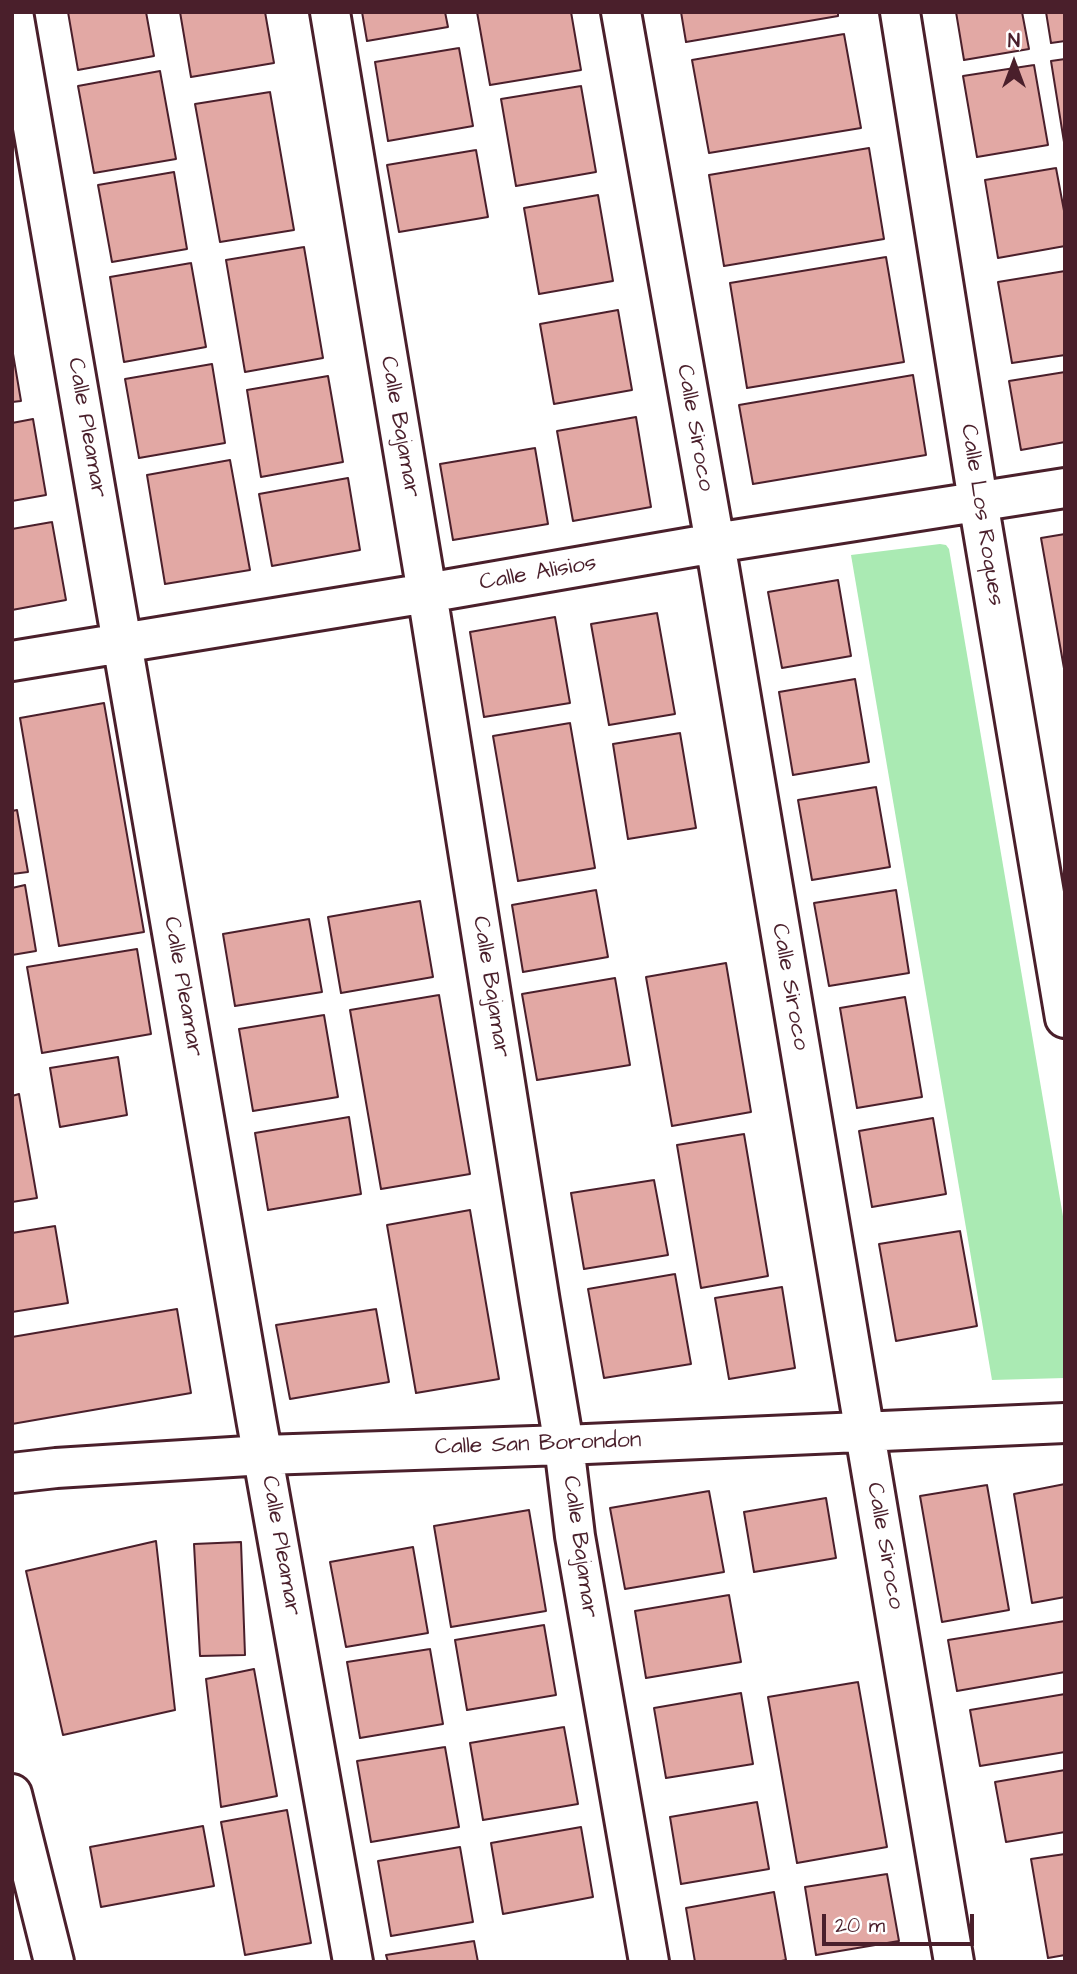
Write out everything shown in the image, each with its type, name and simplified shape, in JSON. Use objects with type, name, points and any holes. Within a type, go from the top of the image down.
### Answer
[{"type":"street","name":"Calle Pleamar","points":[[13,12],[353,1962]]},
{"type":"street","name":"Calle Bajamar","points":[[330,12],[564,1445],[575,1536],[649,1962]]},
{"type":"street","name":"Calle Siroco","points":[[621,12],[715,543],[954,1962]]},
{"type":"street","name":"Calle Los Roques","points":[[900,12],[978,501],[1065,1018]]},
{"type":"street","name":"Calle Alisios","points":[[12,661],[715,543],[1065,488]]},
{"type":"street","name":"Calle San Borondon","points":[[12,1473],[264,1455],[1065,1423]]},
{"type":"street","points":[[12,1794],[54,1962]]},
{"type":"green space","points":[[940,544],[949,549],[1065,1228],[1065,1378],[992,1380],[851,555]]},
{"type":"building","points":[[68,12],[146,12],[154,56],[78,70]]},
{"type":"building","points":[[180,12],[265,12],[274,63],[191,77]]},
{"type":"building","points":[[362,12],[445,12],[448,27],[367,41]]},
{"type":"building","points":[[477,12],[571,12],[581,70],[490,85]]},
{"type":"building","points":[[681,12],[838,12],[838,16],[686,42]]},
{"type":"building","points":[[956,12],[1022,12],[1029,49],[964,60]]},
{"type":"building","points":[[1046,12],[1065,12],[1065,41],[1051,43]]},
{"type":"building","points":[[844,34],[861,128],[709,153],[692,60]]},
{"type":"building","points":[[459,48],[473,126],[388,141],[375,62]]},
{"type":"building","points":[[1065,59],[1065,142],[1064,142],[1051,61]]},
{"type":"building","points":[[1034,65],[1048,145],[977,157],[963,76]]},
{"type":"building","points":[[160,71],[176,159],[94,173],[78,86]]},
{"type":"building","points":[[581,86],[596,172],[516,186],[501,99]]},
{"type":"building","points":[[270,92],[294,230],[220,242],[195,104]]},
{"type":"building","points":[[869,148],[884,239],[724,266],[709,175]]},
{"type":"building","points":[[476,150],[488,217],[399,232],[387,165]]},
{"type":"building","points":[[1056,168],[1065,216],[1065,246],[998,258],[985,180]]},
{"type":"building","points":[[174,172],[187,249],[112,262],[98,185]]},
{"type":"building","points":[[598,195],[613,281],[539,294],[524,208]]},
{"type":"building","points":[[304,247],[323,358],[245,372],[226,260]]},
{"type":"building","points":[[886,257],[904,362],[747,388],[730,283]]},
{"type":"building","points":[[191,263],[206,347],[124,362],[110,277]]},
{"type":"building","points":[[1065,271],[1065,355],[1012,363],[998,282]]},
{"type":"building","points":[[618,310],[632,390],[554,404],[540,324]]},
{"type":"building","points":[[12,348],[21,401],[12,402]]},
{"type":"building","points":[[212,364],[225,443],[139,458],[125,379]]},
{"type":"building","points":[[1065,372],[1065,442],[1021,450],[1009,381]]},
{"type":"building","points":[[913,375],[926,455],[753,484],[739,405]]},
{"type":"building","points":[[328,376],[343,462],[261,477],[247,390]]},
{"type":"building","points":[[636,417],[651,507],[573,521],[557,431]]},
{"type":"building","points":[[33,419],[46,495],[12,501],[12,423]]},
{"type":"building","points":[[535,448],[548,524],[453,540],[440,464]]},
{"type":"building","points":[[230,460],[250,570],[165,584],[147,475]]},
{"type":"building","points":[[348,478],[360,550],[272,566],[259,494]]},
{"type":"building","points":[[52,522],[66,600],[12,610],[12,529]]},
{"type":"building","points":[[1065,534],[1065,674],[1041,538]]},
{"type":"building","points":[[838,580],[851,656],[782,668],[768,592]]},
{"type":"building","points":[[657,613],[675,714],[609,725],[591,624]]},
{"type":"building","points":[[555,617],[570,703],[484,717],[470,632]]},
{"type":"building","points":[[855,679],[869,762],[793,775],[779,692]]},
{"type":"building","points":[[104,703],[144,932],[59,946],[20,718]]},
{"type":"building","points":[[570,723],[595,868],[518,881],[493,736]]},
{"type":"building","points":[[680,733],[696,828],[628,839],[613,744]]},
{"type":"building","points":[[876,787],[890,867],[812,880],[798,800]]},
{"type":"building","points":[[17,810],[28,872],[12,874],[12,811]]},
{"type":"building","points":[[25,885],[36,951],[12,955],[12,888]]},
{"type":"building","points":[[596,890],[608,957],[523,972],[512,905]]},
{"type":"building","points":[[896,890],[909,973],[829,986],[814,903]]},
{"type":"building","points":[[420,901],[433,977],[341,993],[328,917]]},
{"type":"building","points":[[309,919],[322,992],[235,1006],[223,934]]},
{"type":"building","points":[[137,949],[151,1034],[42,1053],[27,967]]},
{"type":"building","points":[[726,963],[751,1112],[672,1126],[646,977]]},
{"type":"building","points":[[615,978],[630,1065],[537,1080],[522,994]]},
{"type":"building","points":[[439,995],[470,1174],[381,1189],[350,1010]]},
{"type":"building","points":[[905,997],[922,1097],[857,1108],[840,1008]]},
{"type":"building","points":[[324,1015],[338,1097],[253,1111],[239,1029]]},
{"type":"building","points":[[118,1057],[127,1115],[60,1127],[50,1068]]},
{"type":"building","points":[[19,1094],[37,1198],[12,1202],[12,1096]]},
{"type":"building","points":[[349,1117],[361,1194],[268,1210],[255,1133]]},
{"type":"building","points":[[933,1118],[946,1194],[872,1207],[859,1131]]},
{"type":"building","points":[[744,1134],[768,1276],[701,1288],[677,1145]]},
{"type":"building","points":[[654,1180],[668,1255],[584,1269],[571,1193]]},
{"type":"building","points":[[470,1210],[499,1379],[416,1393],[387,1225]]},
{"type":"building","points":[[55,1226],[68,1303],[12,1312],[12,1233]]},
{"type":"building","points":[[960,1231],[977,1326],[896,1341],[879,1244]]},
{"type":"building","points":[[675,1274],[691,1364],[604,1378],[588,1289]]},
{"type":"building","points":[[782,1287],[795,1368],[729,1379],[715,1298]]},
{"type":"building","points":[[177,1309],[191,1393],[12,1424],[12,1337]]},
{"type":"building","points":[[376,1309],[389,1382],[290,1399],[276,1325]]},
{"type":"building","points":[[1065,1484],[1065,1597],[1032,1603],[1014,1494]]},
{"type":"building","points":[[987,1485],[1009,1610],[942,1622],[920,1496]]},
{"type":"building","points":[[709,1491],[724,1572],[625,1589],[610,1508]]},
{"type":"building","points":[[826,1498],[836,1558],[754,1572],[744,1512]]},
{"type":"building","points":[[529,1510],[546,1611],[451,1627],[434,1526]]},
{"type":"building","points":[[156,1541],[175,1710],[63,1735],[26,1571]]},
{"type":"building","points":[[241,1542],[245,1655],[200,1656],[194,1544]]},
{"type":"building","points":[[413,1547],[428,1633],[346,1647],[330,1562]]},
{"type":"building","points":[[729,1595],[741,1662],[646,1678],[635,1611]]},
{"type":"building","points":[[1065,1621],[1065,1672],[957,1691],[948,1640]]},
{"type":"building","points":[[544,1625],[556,1695],[467,1710],[455,1640]]},
{"type":"building","points":[[430,1649],[443,1724],[360,1738],[347,1662]]},
{"type":"building","points":[[254,1669],[277,1796],[221,1807],[206,1679]]},
{"type":"building","points":[[858,1682],[887,1847],[797,1863],[768,1697]]},
{"type":"building","points":[[741,1693],[753,1764],[666,1778],[654,1708]]},
{"type":"building","points":[[1065,1694],[1065,1752],[980,1766],[970,1710]]},
{"type":"building","points":[[564,1727],[578,1804],[483,1820],[470,1743]]},
{"type":"building","points":[[445,1747],[459,1827],[371,1842],[357,1761]]},
{"type":"building","points":[[1065,1770],[1065,1832],[1006,1842],[995,1782]]},
{"type":"building","points":[[757,1802],[769,1869],[681,1884],[670,1817]]},
{"type":"building","points":[[287,1810],[311,1943],[245,1955],[221,1822]]},
{"type":"building","points":[[203,1826],[214,1886],[101,1907],[90,1847]]},
{"type":"building","points":[[581,1827],[593,1897],[503,1914],[491,1843]]},
{"type":"building","points":[[460,1847],[473,1922],[391,1936],[378,1861]]},
{"type":"building","points":[[1065,1854],[1065,1955],[1048,1958],[1031,1859]]},
{"type":"building","points":[[887,1874],[899,1941],[816,1955],[805,1887]]},
{"type":"building","points":[[774,1892],[786,1960],[695,1962],[686,1908]]},
{"type":"building","points":[[474,1941],[478,1962],[388,1962],[386,1955]]}]
